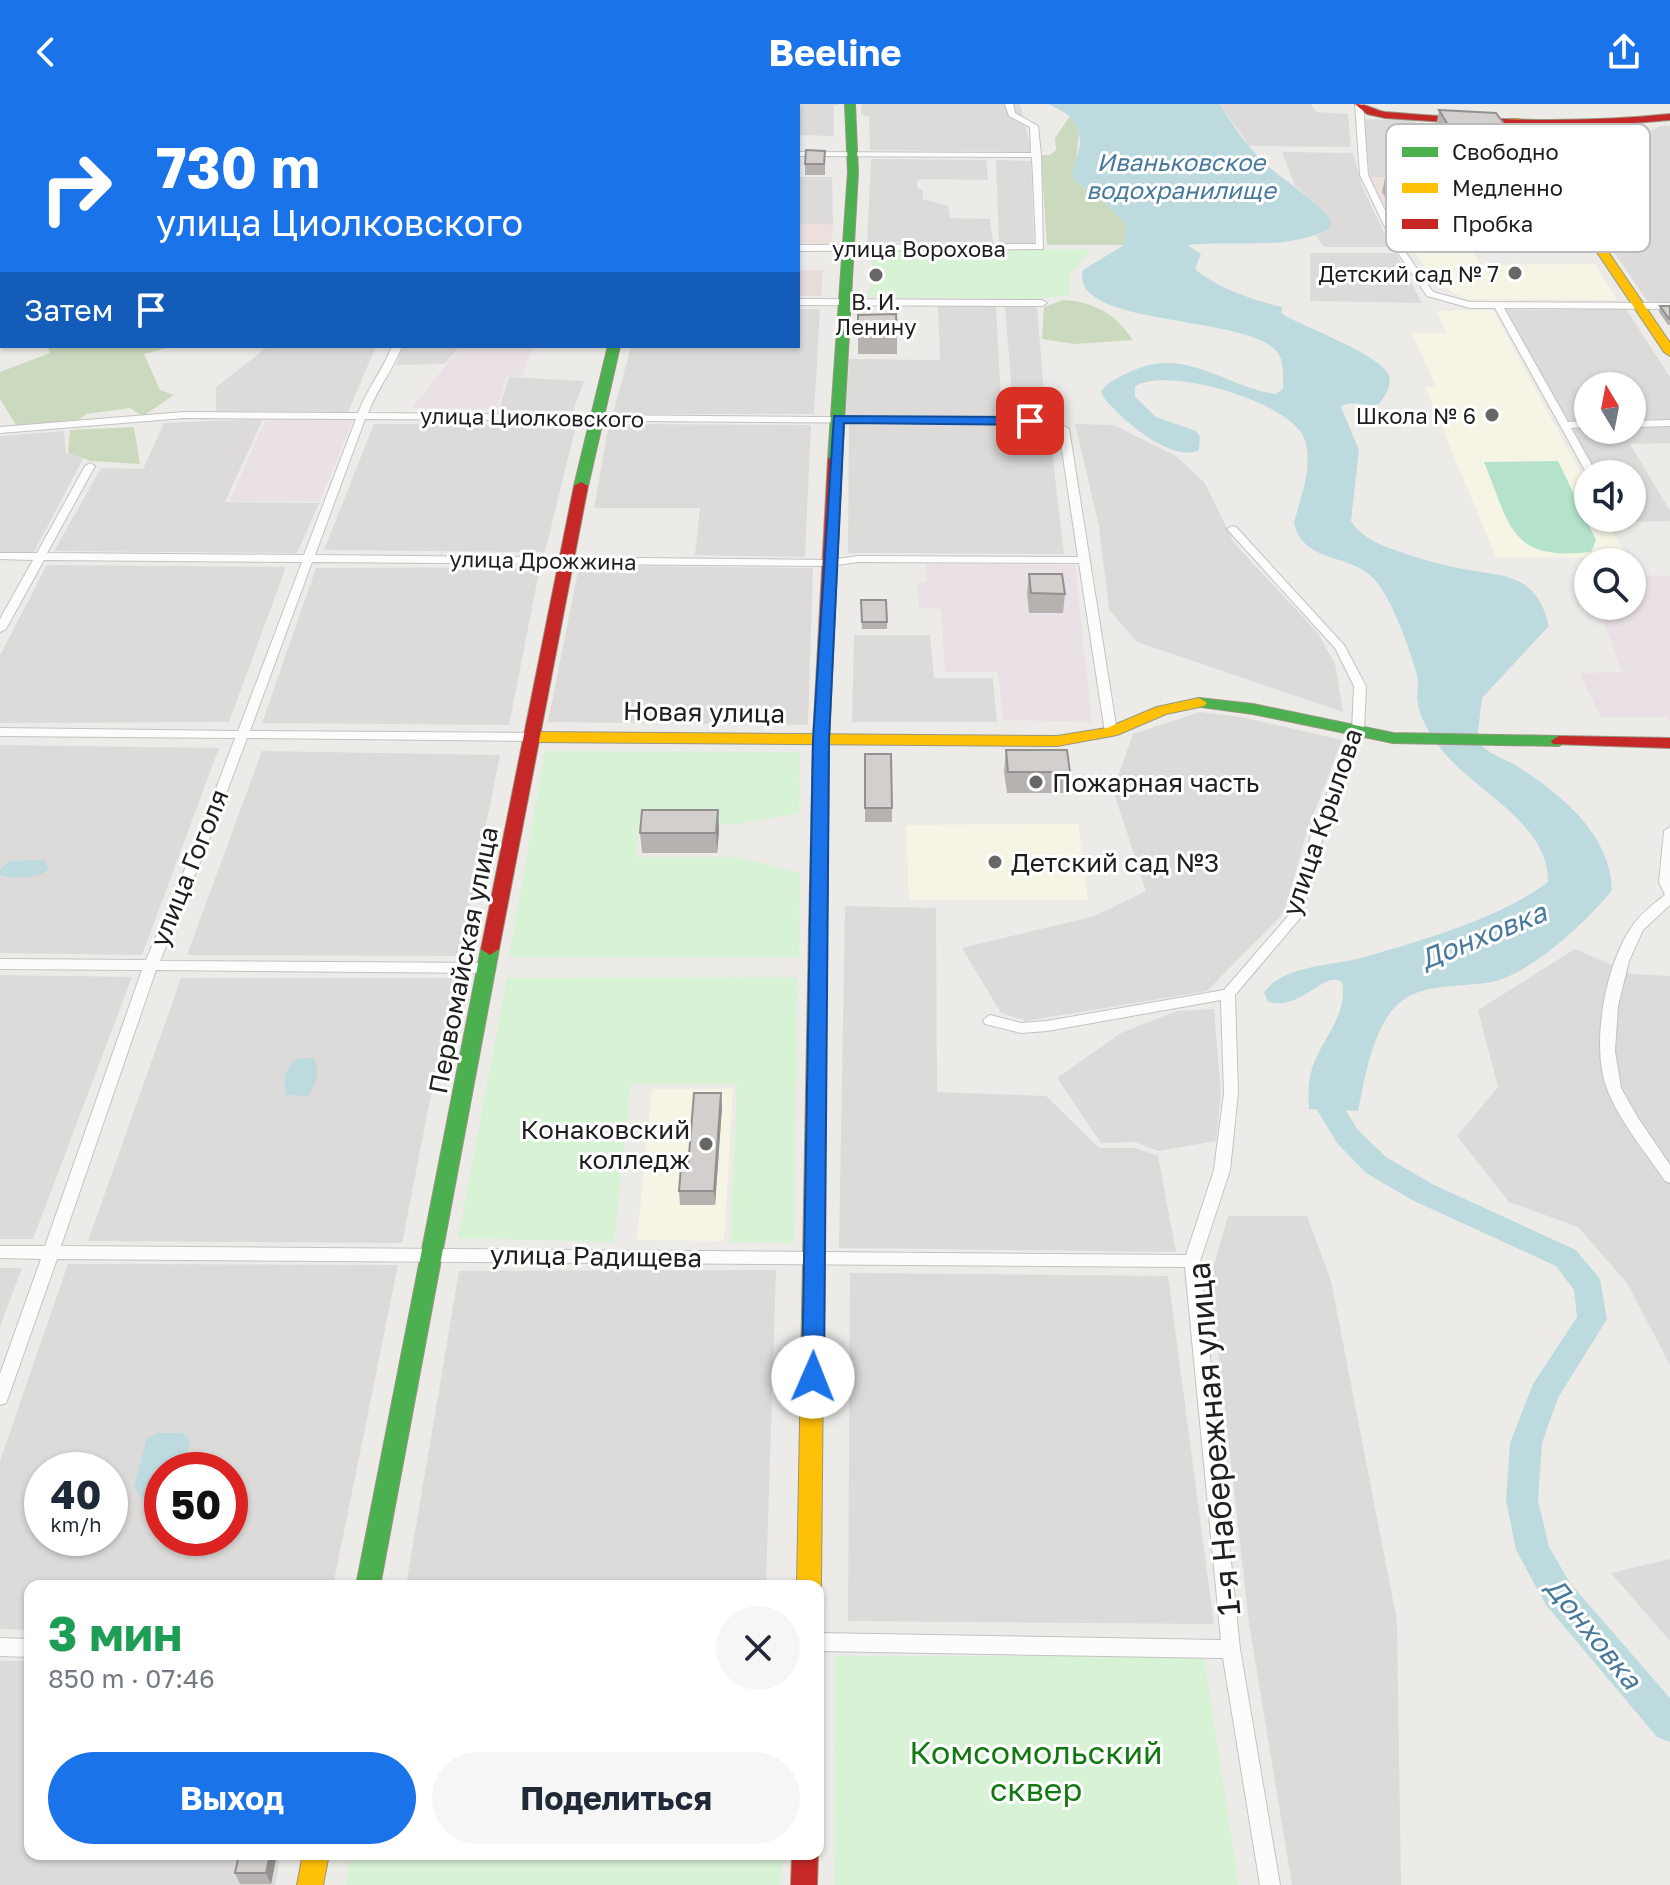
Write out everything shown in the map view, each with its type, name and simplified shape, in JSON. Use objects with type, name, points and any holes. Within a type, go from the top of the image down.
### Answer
[{"type":"main road","points":[[809,1580],[821,740],[853,154],[850,104]]},
{"type":"main road","points":[[1360,104],[1370,112],[1385,115],[1514,121],[1603,123],[1670,117]]},
{"type":"main road","points":[[1603,252],[1670,352]]},
{"type":"main road","name":"Первомайская улица","points":[[369,1580],[533,737],[564,560],[613,348]]},
{"type":"main road","name":"Новая улица","points":[[533,737],[1057,741],[1111,732],[1162,710],[1194,702],[1253,709],[1358,731],[1425,740],[1670,743]]},
{"type":"main road","points":[[310,1885],[315,1860]]},
{"type":"main road","points":[[804,1885],[805,1860]]},
{"type":"street","points":[[800,154],[1037,155],[1034,126],[1012,114],[1009,104]]},
{"type":"street","points":[[1360,104],[1360,153],[1364,175],[1386,221]]},
{"type":"street","name":"улица Ворохова","points":[[800,248],[1040,247],[1037,155]]},
{"type":"street","points":[[1402,252],[1425,288],[1441,299],[1470,305],[1670,306]]},
{"type":"street","points":[[800,302],[1042,303]]},
{"type":"street","points":[[1498,305],[1584,460]]},
{"type":"street","name":"улица Гоголя","points":[[0,1398],[151,965],[199,850],[361,416],[371,391],[390,365],[396,348]]},
{"type":"street","name":"улица Циолковского","points":[[0,430],[184,415],[1050,421],[1064,429],[1085,560]]},
{"type":"street","points":[[1646,424],[1670,423]]},
{"type":"street","points":[[1564,425],[1574,425]]},
{"type":"street","points":[[0,629],[90,466]]},
{"type":"street","name":"улица Крылова","points":[[1228,994],[1295,916],[1319,829],[1358,731],[1360,686],[1340,647],[1232,529]]},
{"type":"street","name":"улица Дрожжина","points":[[0,556],[830,563],[858,559],[1085,560]]},
{"type":"street","points":[[1085,560],[1111,732]]},
{"type":"street","name":"Новая улица","points":[[0,732],[533,737]]},
{"type":"street","points":[[1670,831],[1666,882],[1670,896],[1638,926],[1625,953],[1613,1000],[1607,1058],[1613,1086],[1670,1177]]},
{"type":"street","points":[[0,964],[487,968]]},
{"type":"street","points":[[990,1020],[1021,1028],[1047,1026],[1228,994]]},
{"type":"street","name":"1-я Набережная улица","points":[[1228,994],[1231,1093],[1222,1170],[1192,1261],[1231,1649],[1270,1885]]},
{"type":"street","name":"улица Радищева","points":[[0,1252],[1192,1261]]},
{"type":"street","points":[[824,1642],[1231,1649]]},
{"type":"street","points":[[0,1647],[24,1648]]},
{"type":"shaded area","points":[[800,104],[840,104],[834,106],[834,136],[800,135]]},
{"type":"shaded area","points":[[862,104],[1020,104],[1032,152],[870,150],[869,116],[861,115]]},
{"type":"shaded area","points":[[1220,104],[1311,104],[1316,112],[1348,114],[1351,147],[1249,146]]},
{"type":"shaded area","points":[[1363,119],[1415,120],[1416,124],[1386,124],[1386,177],[1370,177]]},
{"type":"shaded area","points":[[1660,126],[1670,126],[1670,302],[1648,302],[1614,252],[1650,252],[1650,131]]},
{"type":"shaded area","points":[[1282,152],[1353,153],[1362,186],[1386,236],[1386,247],[1324,247],[1316,236],[1329,229],[1314,202],[1295,186]]},
{"type":"shaded area","points":[[871,159],[986,160],[988,180],[918,179],[917,184],[918,189],[923,190],[923,199],[948,206],[950,218],[990,219],[993,242],[867,242]]},
{"type":"shaded area","points":[[996,160],[1031,161],[1034,243],[999,243]]},
{"type":"shaded area","points":[[800,177],[832,177],[833,225],[800,224]]},
{"type":"shaded area","points":[[1370,177],[1386,177],[1386,209]]},
{"type":"shaded area","points":[[800,224],[833,225],[831,244],[800,243]]},
{"type":"shaded area","name":"Детский сад № 7","points":[[1416,252],[1472,252],[1480,265],[1595,264],[1618,300],[1466,299],[1433,282]]},
{"type":"shaded area","points":[[1310,253],[1396,253],[1422,303],[1310,301]]},
{"type":"shaded area","points":[[800,270],[823,270],[821,296],[800,296]]},
{"type":"shaded area","points":[[938,305],[996,306],[1002,417],[846,415],[849,359],[940,360]]},
{"type":"shaded area","points":[[1005,306],[1037,306],[1046,419],[1014,418]]},
{"type":"shaded area","points":[[800,309],[820,309],[814,414],[613,414],[630,348],[800,348]]},
{"type":"shaded area","points":[[1626,309],[1670,377],[1670,443],[1646,444],[1646,372],[1574,372],[1574,433],[1505,310]]},
{"type":"shaded area","name":"Школа № 6","points":[[1493,310],[1574,461],[1574,532],[1613,532],[1622,548],[1574,548],[1574,558],[1496,557],[1425,387],[1436,387],[1412,333],[1446,333],[1437,311]]},
{"type":"shaded area","points":[[266,348],[375,348],[348,412],[216,411],[216,387]]},
{"type":"shaded area","points":[[402,348],[458,348],[445,364],[396,365]]},
{"type":"shaded area","points":[[459,348],[531,348],[523,376],[506,377],[498,409],[412,408]]},
{"type":"shaded area","points":[[509,377],[584,381],[573,411],[499,410]]},
{"type":"shaded area","points":[[263,419],[225,502],[319,503],[297,553],[54,551],[101,468],[143,469],[164,423]]},
{"type":"shaded area","points":[[266,419],[353,419],[320,501],[229,501]]},
{"type":"shaded area","points":[[374,424],[576,426],[545,552],[324,550]]},
{"type":"shaded area","points":[[609,424],[811,425],[805,557],[695,555],[700,508],[594,508]]},
{"type":"shaded area","points":[[849,424],[1049,426],[1064,554],[848,553]]},
{"type":"shaded area","points":[[1075,424],[1114,425],[1176,456],[1205,483],[1234,543],[1317,632],[1335,664],[1343,712],[1137,642],[1109,610],[1099,526]]},
{"type":"shaded area","points":[[64,431],[66,454],[85,455],[34,552],[0,552],[0,436]]},
{"type":"shaded area","points":[[1580,444],[1630,444],[1640,460],[1589,460]]},
{"type":"shaded area","points":[[1646,471],[1670,511],[1670,521],[1646,522]]},
{"type":"shaded area","points":[[925,563],[1075,565],[1092,722],[1003,720],[998,672],[945,672],[941,609],[919,608],[917,583],[927,582]]},
{"type":"shaded area","points":[[47,565],[286,567],[229,722],[0,723],[0,655]]},
{"type":"shaded area","points":[[579,566],[813,568],[808,725],[548,722]]},
{"type":"shaded area","points":[[540,567],[509,725],[262,723],[316,568]]},
{"type":"shaded area","points":[[1646,575],[1670,576],[1670,722],[1667,717],[1601,717],[1579,673],[1622,672],[1603,620],[1646,620]]},
{"type":"shaded area","points":[[854,635],[930,635],[934,678],[993,678],[997,722],[852,722]]},
{"type":"shaded area","points":[[1200,712],[1241,717],[1342,740],[1307,831],[1284,913],[1207,991],[1026,1021],[1001,1013],[962,948],[1095,916],[1146,891],[1113,790],[1133,734]]},
{"type":"shaded area","points":[[0,745],[219,748],[142,955],[0,953]]},
{"type":"shaded area","points":[[262,751],[500,755],[460,956],[187,955]]},
{"type":"shaded area","name":"Детский сад №3","points":[[1078,824],[1088,900],[909,900],[906,825]]},
{"type":"shaded area","points":[[845,906],[936,908],[937,1092],[1046,1096],[1099,1148],[1136,1148],[1158,1156],[1176,1252],[839,1248]]},
{"type":"shaded area","points":[[1575,949],[1632,974],[1670,976],[1670,1365],[1627,1283],[1578,1227],[1509,1202],[1457,1136],[1498,1087],[1478,1010]]},
{"type":"shaded area","points":[[0,975],[132,977],[33,1239],[0,1239]]},
{"type":"shaded area","points":[[181,978],[454,978],[402,1243],[88,1241]]},
{"type":"shaded area","points":[[1214,1009],[1221,1093],[1216,1141],[1158,1151],[1135,1142],[1101,1143],[1057,1078],[1121,1033],[1177,1011]]},
{"type":"shaded area","points":[[652,1089],[733,1089],[724,1241],[637,1240]]},
{"type":"shaded area","points":[[1228,1216],[1307,1216],[1331,1281],[1397,1621],[1401,1885],[1292,1885],[1249,1623],[1210,1279]]},
{"type":"shaded area","points":[[68,1264],[398,1265],[334,1580],[24,1580],[24,1630],[0,1629],[0,1461]]},
{"type":"shaded area","points":[[0,1268],[22,1268],[0,1327]]},
{"type":"shaded area","points":[[776,1270],[766,1580],[407,1580],[459,1271]]},
{"type":"shaded area","points":[[850,1273],[1168,1276],[1214,1624],[848,1621]]},
{"type":"shaded area","points":[[1670,1559],[1670,1641],[1611,1573]]},
{"type":"shaded area","points":[[0,1661],[24,1661],[24,1860],[280,1860],[275,1885],[0,1885]]},
{"type":"green space","points":[[1070,116],[1079,132],[1074,181],[1102,199],[1126,225],[1124,245],[1047,245],[1041,155],[1050,155],[1056,150],[1055,138]]},
{"type":"green space","points":[[1091,249],[1070,275],[1070,295],[1035,299],[867,297],[871,281],[883,275],[872,269],[873,251]]},
{"type":"green space","points":[[1064,300],[1085,303],[1103,311],[1119,323],[1133,340],[1074,344],[1042,339],[1044,307]]},
{"type":"green space","points":[[48,348],[166,348],[144,354],[160,390],[174,395],[143,416],[130,408],[86,414],[74,424],[17,427],[0,399],[0,372],[50,353]]},
{"type":"green space","points":[[134,427],[140,464],[91,461],[68,453],[70,430]]},
{"type":"green space","points":[[1558,461],[1574,494],[1574,532],[1592,532],[1596,540],[1593,548],[1574,548],[1574,553],[1564,553],[1543,551],[1528,545],[1508,521],[1484,462]]},
{"type":"green space","points":[[545,751],[800,752],[799,813],[739,824],[639,825],[636,857],[737,857],[800,873],[799,957],[509,957]]},
{"type":"green space","points":[[797,977],[794,1243],[730,1242],[737,1084],[631,1084],[614,1242],[458,1238],[507,978]]},
{"type":"green space","name":"Комсомольский сквер","points":[[836,1656],[1204,1656],[1239,1885],[834,1885]]},
{"type":"green space","points":[[350,1860],[782,1860],[781,1885],[345,1885]]},
{"type":"water","name":"Иваньковское водохранилище","points":[[1049,104],[1220,104],[1259,157],[1324,212],[1331,221],[1329,229],[1313,236],[1278,242],[1187,245],[1201,254],[1195,269],[1237,293],[1283,307],[1281,312],[1284,315],[1359,351],[1384,368],[1390,380],[1389,388],[1379,404],[1350,403],[1341,407],[1359,450],[1351,521],[1359,531],[1380,544],[1416,557],[1516,580],[1536,595],[1549,626],[1482,698],[1477,740],[1551,790],[1581,818],[1603,851],[1612,890],[1574,931],[1523,969],[1492,982],[1434,988],[1403,1000],[1384,1022],[1377,1036],[1358,1111],[1309,1109],[1308,1093],[1313,1065],[1341,1008],[1342,982],[1327,981],[1292,1001],[1280,1003],[1268,1002],[1264,992],[1283,976],[1296,971],[1361,958],[1483,918],[1548,882],[1545,861],[1523,825],[1455,765],[1429,732],[1418,706],[1418,678],[1410,651],[1378,584],[1361,569],[1306,545],[1299,536],[1294,523],[1308,459],[1304,438],[1294,424],[1253,400],[1199,384],[1173,380],[1151,381],[1135,386],[1135,397],[1156,417],[1196,431],[1200,437],[1199,450],[1188,453],[1175,451],[1147,437],[1104,398],[1101,391],[1119,377],[1151,364],[1169,363],[1187,365],[1275,394],[1283,389],[1282,365],[1278,353],[1261,341],[1234,332],[1131,311],[1103,302],[1086,289],[1083,270],[1124,245],[1126,225],[1102,199],[1074,181],[1072,174],[1080,145],[1079,132],[1070,116]]},
{"type":"water","points":[[44,860],[49,870],[38,875],[18,878],[0,875],[0,870],[9,861]]},
{"type":"water","points":[[299,1058],[314,1058],[317,1068],[315,1082],[308,1096],[286,1095],[286,1074],[290,1065]]},
{"type":"water","points":[[158,1433],[183,1433],[191,1442],[187,1452],[144,1452],[144,1498],[141,1498],[134,1487],[147,1438]]},
{"type":"building","points":[[1439,110],[1496,113],[1504,124],[1447,124]]},
{"type":"building","points":[[806,150],[825,151],[824,164],[805,164]]},
{"type":"building","points":[[1660,306],[1670,306],[1670,319],[1669,319]]},
{"type":"building","points":[[896,314],[897,336],[858,336],[858,315]]},
{"type":"building","points":[[1029,574],[1062,574],[1065,594],[1031,593]]},
{"type":"building","points":[[861,600],[886,600],[887,622],[862,622]]},
{"type":"building","points":[[1006,750],[1067,750],[1070,772],[1008,772]]},
{"type":"building","points":[[865,754],[891,754],[892,808],[865,808]]},
{"type":"building","points":[[642,810],[718,810],[716,833],[640,833]]},
{"type":"building","name":"Конаковский колледж","points":[[694,1093],[721,1093],[714,1191],[679,1191],[681,1167],[688,1167]]},
{"type":"building","points":[[238,1860],[269,1860],[266,1873],[235,1873]]},
{"type":"waterway","name":"Донховка","points":[[1337,1075],[1331,1110],[1347,1136],[1376,1165],[1422,1192],[1566,1258],[1589,1287],[1592,1319],[1544,1393],[1526,1443],[1522,1500],[1533,1550],[1558,1594],[1670,1725]]},
{"type":"traffic: fast","points":[[835,459],[853,172],[850,104]]},
{"type":"traffic: fast","points":[[581,486],[614,348]]},
{"type":"traffic: fast","points":[[1199,703],[1253,709],[1393,738],[1559,741]]},
{"type":"traffic: fast","points":[[369,1580],[490,949]]},
{"type":"traffic: slow","points":[[1602,252],[1670,352]]},
{"type":"traffic: slow","points":[[533,737],[1057,741],[1111,732],[1162,710],[1199,703]]},
{"type":"traffic: slow","points":[[809,1580],[818,929]]},
{"type":"traffic: slow","points":[[310,1885],[315,1860]]},
{"type":"traffic: jam","points":[[1360,104],[1370,112],[1385,115],[1492,122],[1599,123],[1670,117]]},
{"type":"traffic: jam","points":[[818,929],[821,740],[835,459]]},
{"type":"traffic: jam","points":[[490,949],[581,486]]},
{"type":"traffic: jam","points":[[1559,741],[1670,743]]},
{"type":"traffic: jam","points":[[804,1885],[805,1860]]},
{"type":"place","name":"Детский сад № 7","points":[[1515,273]]},
{"type":"place","name":"В. И. Ленину","points":[[876,275]]},
{"type":"place","name":"Школа № 6","points":[[1492,415]]},
{"type":"place","name":"Пожарная часть","points":[[1036,782]]},
{"type":"place","name":"Детский сад №3","points":[[995,862]]},
{"type":"place","name":"Конаковский колледж","points":[[706,1144]]},
{"type":"route","points":[[813,1377],[821,740],[838,419],[1030,421]]}]
